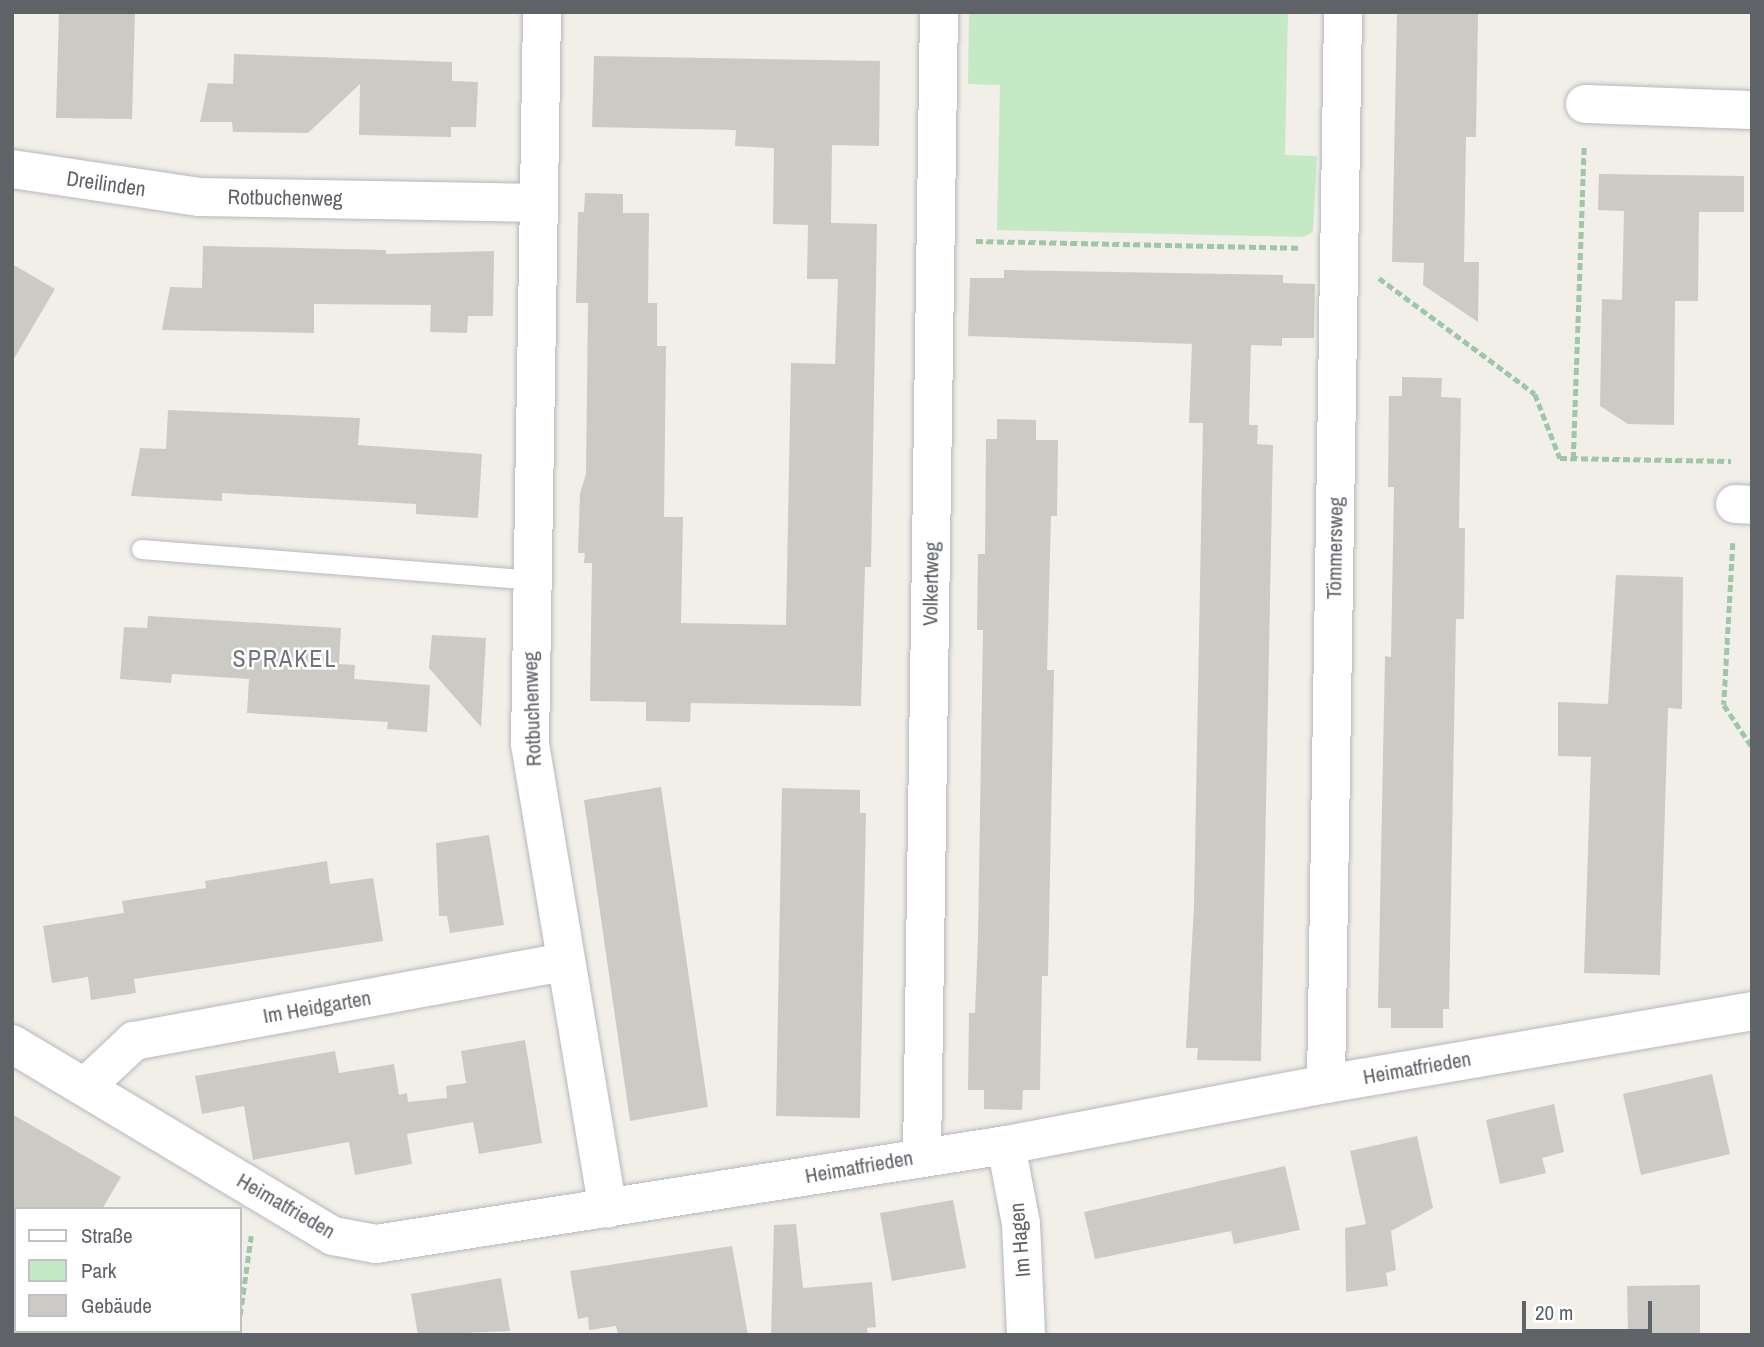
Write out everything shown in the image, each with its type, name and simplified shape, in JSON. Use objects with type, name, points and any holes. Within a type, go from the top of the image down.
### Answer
[{"type":"street","name":"Rotbuchenweg","points":[[542,12],[530,744],[564,962],[608,1209]]},
{"type":"street","name":"Volkertweg","points":[[922,1156],[939,12]]},
{"type":"street","name":"Tömmersweg","points":[[1326,1084],[1343,12]]},
{"type":"street","points":[[1585,104],[1752,110]]},
{"type":"street","name":"Dreilinden","points":[[12,169],[200,197]]},
{"type":"street","name":"Rotbuchenweg","points":[[200,197],[539,203]]},
{"type":"street","name":"Im Heidgarten","points":[[86,1086],[134,1041],[564,962]]},
{"type":"street","name":"Heimatfrieden","points":[[12,1044],[332,1236],[376,1244],[608,1209],[922,1156],[1006,1146],[1326,1084],[1752,1011]]},
{"type":"street","name":"Im Hagen","points":[[1006,1146],[1021,1224],[1026,1335]]},
{"type":"lane","points":[[141,549],[531,580]]},
{"type":"path","points":[[1573,459],[1585,104]]},
{"type":"path","points":[[936,240],[1339,248],[1535,394],[1560,458],[1731,460],[1743,504],[1724,705],[1752,747]]},
{"type":"path","points":[[242,1301],[258,1191]]},
{"type":"green space","points":[[969,12],[1288,12],[1285,155],[1317,156],[1313,232],[1304,237],[997,230],[1000,85],[968,84]]},
{"type":"building","points":[[59,12],[135,12],[132,119],[56,118]]},
{"type":"building","points":[[1397,12],[1478,12],[1476,137],[1466,137],[1464,262],[1479,262],[1478,322],[1423,285],[1424,263],[1392,262]]},
{"type":"building","points":[[234,54],[452,62],[452,81],[478,82],[476,127],[451,127],[451,137],[359,135],[360,84],[308,133],[233,132],[232,122],[200,122],[208,83],[233,84]]},
{"type":"building","points":[[594,56],[880,61],[879,146],[832,145],[831,223],[877,224],[871,567],[865,567],[861,706],[691,703],[690,722],[646,721],[646,702],[590,701],[592,563],[584,563],[585,553],[578,553],[580,493],[586,474],[588,303],[576,303],[578,212],[584,212],[585,193],[623,194],[623,213],[649,213],[648,303],[657,303],[657,346],[666,346],[664,517],[683,517],[681,623],[786,625],[791,363],[835,364],[838,279],[807,279],[808,225],[773,224],[774,148],[735,146],[736,130],[592,127]]},
{"type":"building","points":[[1599,174],[1744,176],[1744,212],[1699,212],[1698,301],[1675,301],[1674,425],[1628,424],[1600,406],[1602,299],[1622,300],[1624,211],[1598,210]]},
{"type":"building","points":[[203,246],[386,250],[386,254],[494,251],[493,316],[468,316],[467,333],[430,332],[431,305],[314,304],[314,333],[162,330],[170,287],[202,288]]},
{"type":"building","points":[[12,264],[55,289],[12,362]]},
{"type":"building","points":[[1004,270],[1283,275],[1283,283],[1315,284],[1314,338],[1282,338],[1282,346],[1251,345],[1249,425],[1258,425],[1257,444],[1273,445],[1261,1061],[1197,1060],[1198,1048],[1186,1048],[1194,906],[1203,423],[1189,423],[1192,344],[968,336],[970,278],[1004,278]]},
{"type":"building","points":[[1402,377],[1442,378],[1441,397],[1461,398],[1459,528],[1465,528],[1464,619],[1456,619],[1449,1009],[1443,1009],[1443,1028],[1391,1028],[1391,1008],[1378,1008],[1385,656],[1391,657],[1394,487],[1388,487],[1389,396],[1402,396]]},
{"type":"building","points":[[168,410],[360,418],[358,445],[482,454],[478,518],[416,514],[416,504],[222,493],[222,501],[131,496],[140,448],[166,449]]},
{"type":"building","points":[[997,419],[1036,420],[1036,440],[1058,440],[1057,516],[1051,516],[1047,670],[1054,670],[1048,976],[1042,976],[1040,1090],[1023,1090],[1022,1110],[984,1109],[984,1090],[968,1090],[969,1013],[975,1013],[978,937],[983,630],[977,630],[978,554],[985,554],[986,439],[997,439]]},
{"type":"building","points":[[1616,575],[1683,577],[1682,709],[1668,708],[1660,975],[1584,973],[1591,757],[1558,756],[1558,702],[1608,704]]},
{"type":"building","points":[[148,616],[341,628],[339,664],[355,665],[354,679],[430,685],[427,732],[387,729],[388,722],[247,713],[249,679],[172,674],[171,683],[120,679],[124,627],[147,628]]},
{"type":"building","points":[[432,635],[486,638],[481,727],[429,668]]},
{"type":"building","points":[[661,787],[708,1107],[630,1121],[584,800]]},
{"type":"building","points":[[782,788],[860,790],[860,813],[866,813],[860,1118],[776,1116]]},
{"type":"building","points":[[489,835],[504,925],[450,933],[447,916],[439,916],[436,843]]},
{"type":"building","points":[[327,861],[330,884],[373,878],[383,941],[134,979],[136,993],[91,1000],[88,977],[52,983],[43,926],[124,913],[122,901],[206,888],[205,881]]},
{"type":"building","points":[[525,1040],[542,1143],[479,1154],[473,1122],[407,1134],[412,1164],[355,1175],[349,1142],[253,1160],[244,1106],[202,1114],[195,1076],[335,1051],[339,1073],[394,1064],[399,1095],[407,1093],[408,1102],[447,1098],[446,1086],[466,1083],[461,1051]]},
{"type":"building","points":[[1712,1074],[1730,1154],[1641,1175],[1623,1094]]},
{"type":"building","points":[[1554,1104],[1564,1152],[1542,1158],[1546,1173],[1500,1184],[1486,1120]]},
{"type":"building","points":[[12,1114],[121,1177],[103,1207],[12,1209]]},
{"type":"building","points":[[1417,1136],[1433,1208],[1391,1231],[1396,1270],[1386,1273],[1388,1286],[1346,1292],[1345,1228],[1366,1224],[1350,1151]]},
{"type":"building","points":[[1285,1166],[1300,1230],[1234,1244],[1231,1231],[1095,1259],[1084,1212]]},
{"type":"building","points":[[953,1200],[966,1268],[892,1281],[880,1213]]},
{"type":"building","points":[[796,1224],[803,1288],[872,1282],[876,1327],[867,1328],[868,1335],[771,1335],[774,1225]]},
{"type":"building","points":[[732,1246],[748,1335],[618,1335],[616,1326],[589,1330],[588,1317],[578,1319],[570,1271]]},
{"type":"building","points":[[501,1278],[510,1331],[418,1335],[411,1294]]},
{"type":"building","points":[[1700,1285],[1700,1334],[1628,1335],[1627,1286]]},
{"type":"district","name":"SPRAKEL","points":[[285,659]]}]
